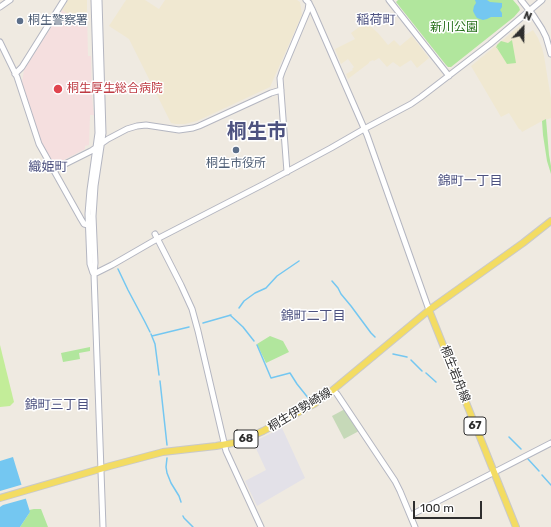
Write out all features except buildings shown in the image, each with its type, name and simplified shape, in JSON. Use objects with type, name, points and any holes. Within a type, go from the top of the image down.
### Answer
[{"type":"main road","name":"桐生伊勢崎線","points":[[0,498],[163,452],[224,444],[245,439],[263,431],[314,404],[429,310],[523,243],[551,221]]},
{"type":"main road","name":"桐生岩舟線","points":[[429,310],[516,527]]},
{"type":"street","points":[[0,7],[10,0]]},
{"type":"street","points":[[15,74],[22,67],[64,0]]},
{"type":"street","points":[[94,0],[98,132],[90,190],[88,225],[90,264],[94,274]]},
{"type":"street","points":[[99,0],[104,131],[95,186],[93,209],[103,527]]},
{"type":"street","points":[[389,0],[449,76]]},
{"type":"street","points":[[521,0],[540,24],[551,54]]},
{"type":"street","points":[[94,274],[112,265],[156,237],[264,184],[414,102],[490,44],[542,0]]},
{"type":"street","points":[[286,172],[280,78],[308,10],[308,1]]},
{"type":"street","points":[[308,1],[364,129],[429,310]]},
{"type":"street","points":[[0,42],[15,74],[39,144],[84,224],[88,225]]},
{"type":"street","points":[[53,170],[96,147],[121,131],[137,126],[151,125],[179,130],[189,129],[271,92],[281,90]]},
{"type":"street","points":[[156,237],[184,291],[194,316],[226,451],[261,527]]},
{"type":"street","points":[[333,390],[395,481],[416,527]]},
{"type":"street","points":[[411,515],[551,443]]},
{"type":"shaded area","points":[[68,0],[87,0],[87,14],[68,14],[62,10]]},
{"type":"shaded area","points":[[126,0],[145,0],[159,9],[165,0],[297,0],[300,2],[302,15],[270,87],[197,121],[185,124],[176,124],[171,123],[129,39],[109,26]]},
{"type":"shaded area","name":"桐生厚生総合病院","points":[[62,10],[68,14],[87,14],[88,56],[91,56],[94,115],[90,115],[89,145],[85,146],[85,149],[56,164],[53,164],[42,144],[22,82],[24,70]]},
{"type":"shaded area","points":[[366,22],[388,45],[394,40],[400,46],[412,36],[429,58],[417,68],[411,60],[400,67],[393,62],[387,67],[379,58],[369,62],[348,79],[346,74],[353,70],[352,69],[354,67],[348,59],[341,64],[335,49],[355,39],[351,33]]},
{"type":"shaded area","points":[[520,26],[525,35],[533,30],[538,38],[544,56],[551,99],[551,118],[542,121],[522,132],[509,113],[501,117],[471,66]]},
{"type":"shaded area","points":[[282,428],[305,478],[257,506],[245,481],[266,470],[253,442]]},
{"type":"green space","name":"新川公園","points":[[398,0],[513,0],[520,10],[514,17],[451,67],[448,67],[396,2]]},
{"type":"green space","points":[[512,40],[516,63],[507,64],[497,48],[499,47],[496,48],[501,41],[508,43]]},
{"type":"green space","points":[[546,119],[551,174],[547,161],[543,135],[542,121]]},
{"type":"green space","points":[[270,336],[283,341],[289,352],[266,363],[257,344]]},
{"type":"green space","points":[[0,345],[14,402],[10,406],[0,407]]},
{"type":"green space","points":[[90,347],[90,351],[79,353],[80,359],[63,362],[61,353]]},
{"type":"green space","points":[[345,409],[359,431],[344,439],[332,416]]},
{"type":"green space","points":[[41,509],[48,527],[20,527],[30,512],[29,510]]},
{"type":"water","points":[[475,0],[487,0],[490,2],[502,3],[500,10],[502,17],[491,17],[483,20],[477,18],[473,11],[476,3]]},
{"type":"water","points":[[13,457],[30,512],[20,527],[0,527],[0,461]]},
{"type":"pier","points":[[24,484],[28,498],[0,507],[0,491]]},
{"type":"waterway","points":[[239,308],[244,301],[255,293],[266,288],[277,276],[299,261]]},
{"type":"waterway","points":[[118,269],[150,332]]},
{"type":"waterway","points":[[332,281],[375,337]]},
{"type":"waterway","points":[[230,315],[243,327],[254,341]]},
{"type":"waterway","points":[[203,323],[231,315]]},
{"type":"waterway","points":[[152,336],[189,327]]},
{"type":"waterway","points":[[151,334],[155,344],[159,375]]},
{"type":"waterway","points":[[257,345],[271,378],[290,373],[309,399]]},
{"type":"waterway","points":[[393,354],[407,357]]},
{"type":"waterway","points":[[411,360],[422,371]]},
{"type":"waterway","points":[[426,373],[436,382]]},
{"type":"waterway","points":[[160,381],[167,445]]},
{"type":"waterway","points":[[509,437],[521,449]]},
{"type":"waterway","points":[[167,458],[167,473],[181,502]]},
{"type":"waterway","points":[[528,459],[539,471]]},
{"type":"waterway","points":[[542,475],[551,485]]},
{"type":"waterway","points":[[183,516],[193,527]]},
{"type":"place","name":"桐生警察署","points":[[20,21]]},
{"type":"place","name":"桐生厚生総合病院","points":[[58,89]]},
{"type":"place","name":"桐生市役所","points":[[236,150]]},
{"type":"district","name":"稲荷町","points":[[376,20]]},
{"type":"district","name":"桐生市","points":[[257,132]]},
{"type":"district","name":"織姫町","points":[[48,167]]},
{"type":"district","name":"錦町一丁目","points":[[470,181]]},
{"type":"district","name":"錦町二丁目","points":[[313,316]]},
{"type":"district","name":"錦町三丁目","points":[[57,405]]}]
